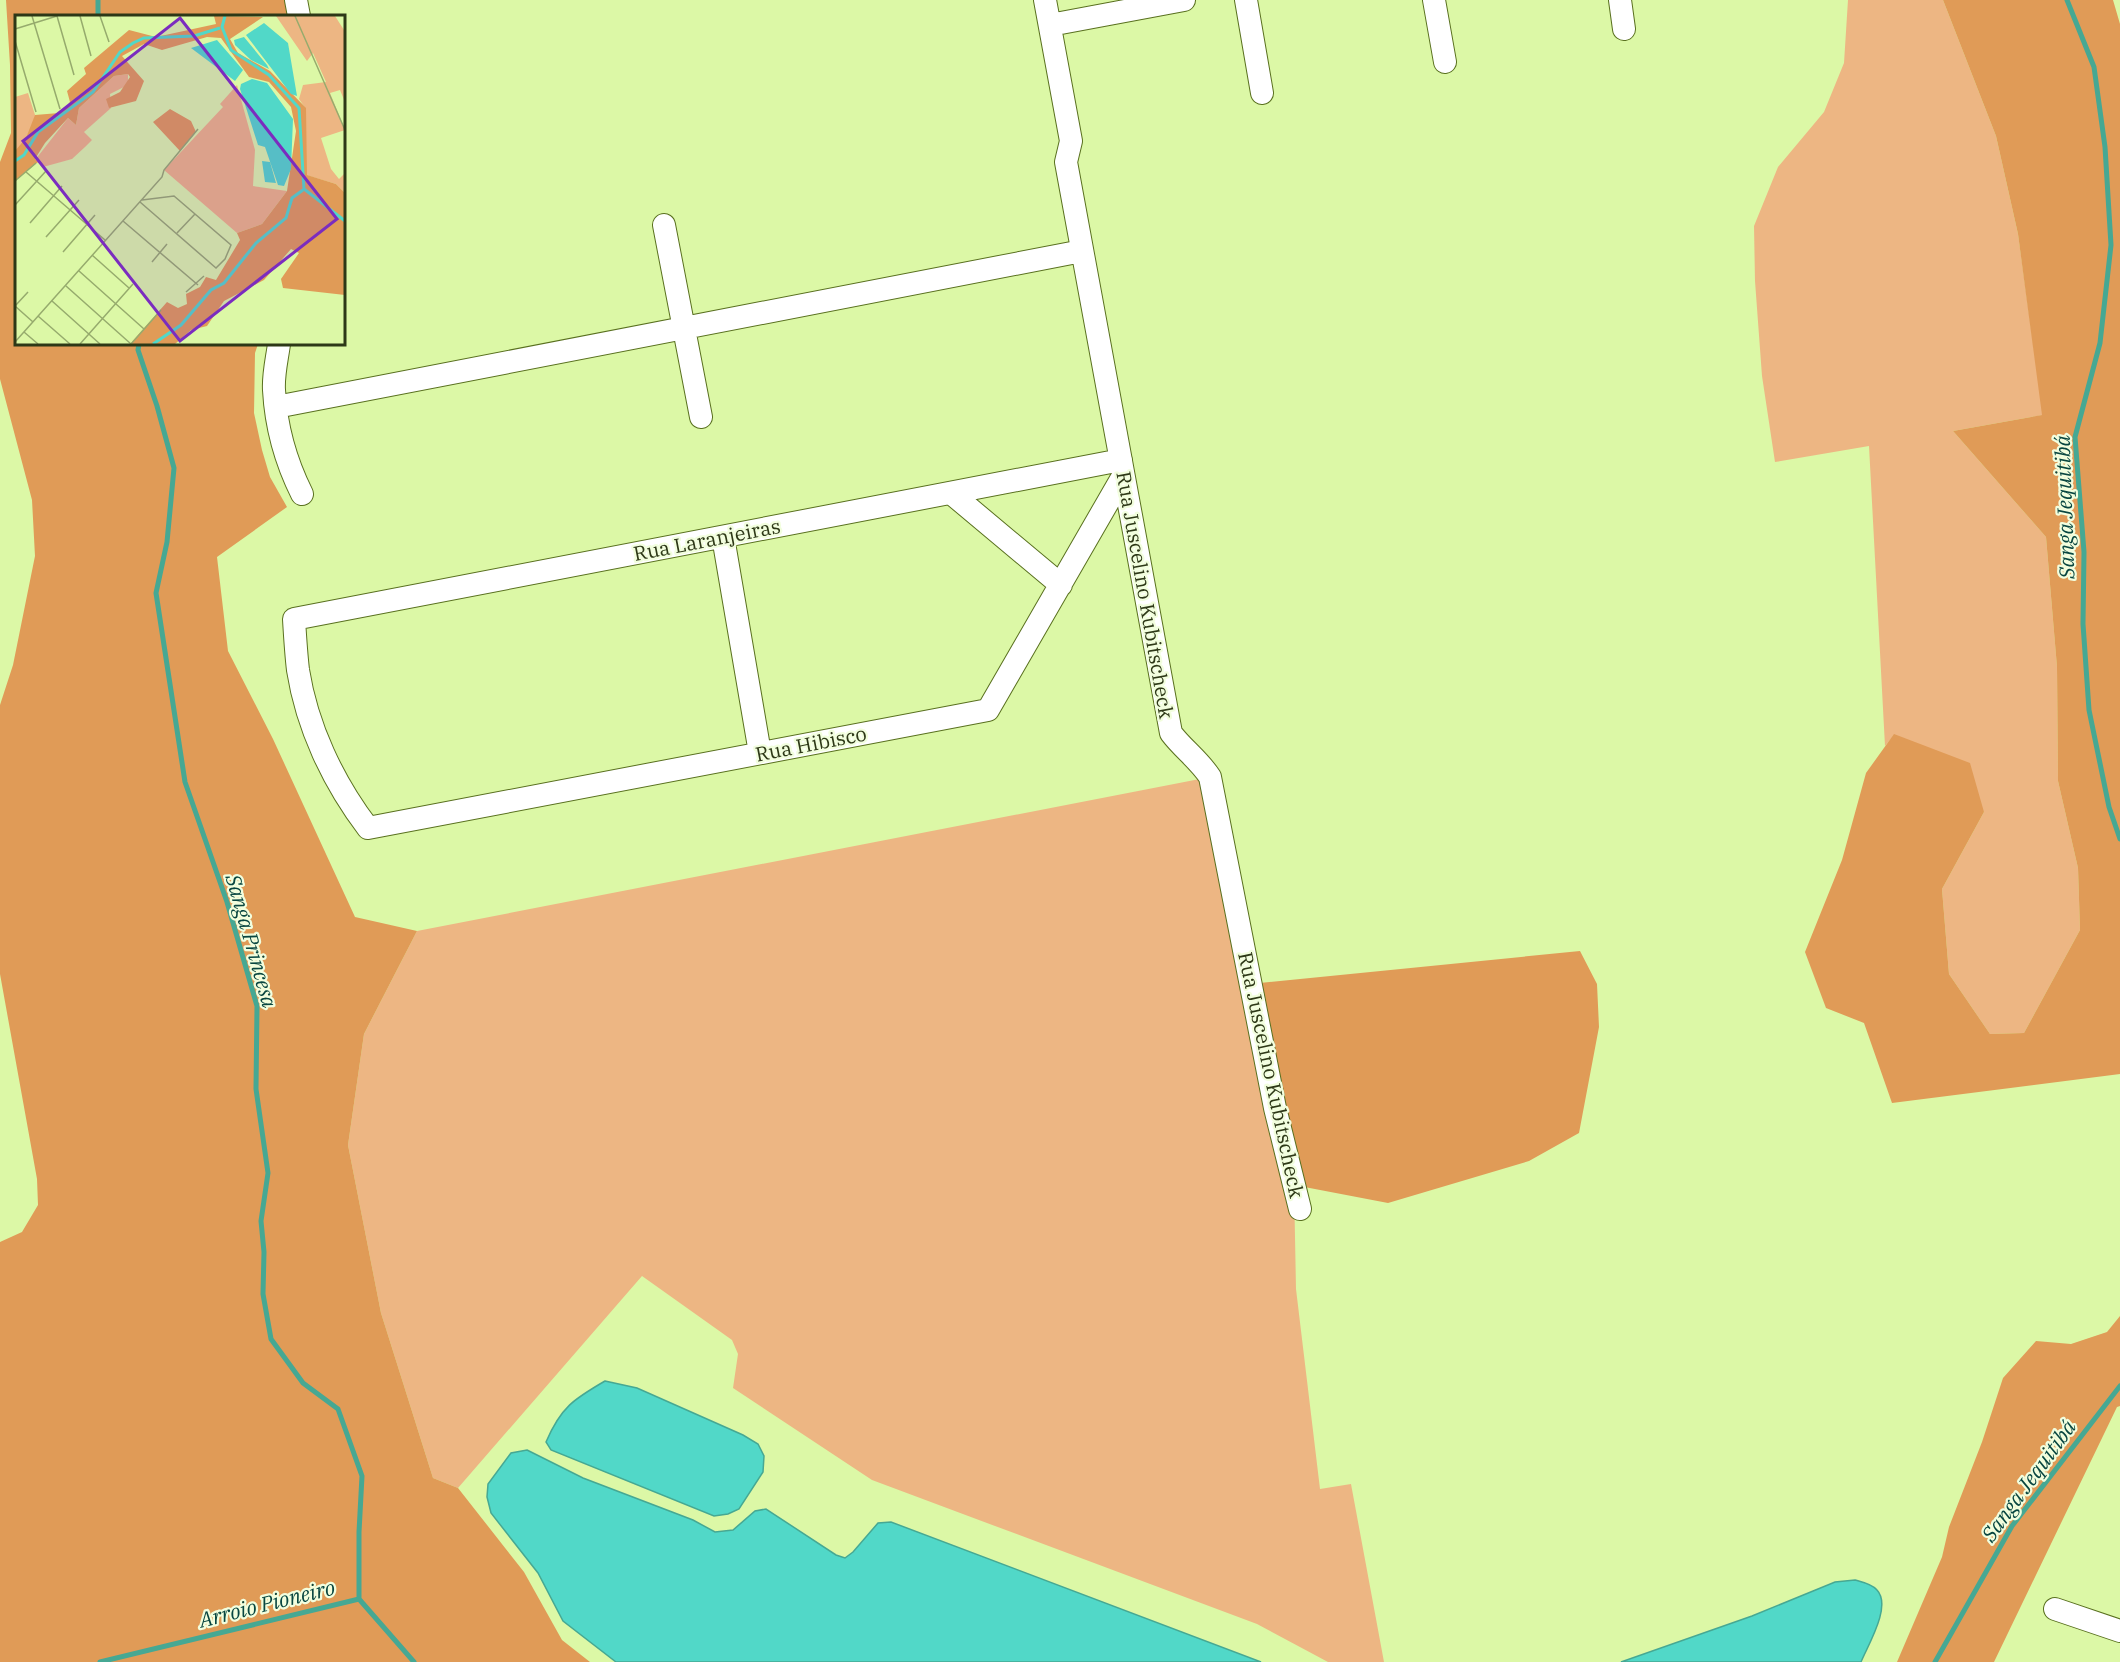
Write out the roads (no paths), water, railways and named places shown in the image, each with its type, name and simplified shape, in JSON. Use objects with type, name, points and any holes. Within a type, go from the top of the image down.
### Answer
[{"type":"street","points":[[296,0],[299,15]]},
{"type":"street","name":"Rua Juscelino Kubitscheck","points":[[1045,0],[1071,141],[1066,162],[1171,733],[1180,745],[1202,765],[1210,777],[1275,1108],[1300,1209]]},
{"type":"street","points":[[1050,26],[1184,0]]},
{"type":"street","points":[[1246,0],[1262,93]]},
{"type":"street","points":[[1434,0],[1445,62]]},
{"type":"street","points":[[1620,0],[1624,28]]},
{"type":"street","points":[[664,225],[701,417]]},
{"type":"street","points":[[276,407],[1082,251]]},
{"type":"street","points":[[279,345],[274,388],[276,407],[290,470],[302,494]]},
{"type":"street","name":"Rua Laranjeiras","points":[[368,828],[349,804],[333,777],[310,718],[298,670],[294,619],[951,493],[1122,468]]},
{"type":"street","name":"Rua Hibisco","points":[[368,828],[988,710],[1061,585],[1122,468]]},
{"type":"street","points":[[951,493],[1061,585]]},
{"type":"street","points":[[723,537],[760,753]]},
{"type":"street","points":[[2055,1609],[2120,1631]]},
{"type":"water","points":[[605,1381],[637,1388],[743,1435],[758,1444],[764,1456],[763,1472],[739,1509],[728,1514],[714,1516],[551,1450],[546,1442],[563,1412],[585,1393]]},
{"type":"water","points":[[527,1450],[583,1478],[693,1520],[715,1532],[733,1530],[755,1511],[766,1509],[836,1555],[845,1558],[878,1523],[891,1522],[1261,1662],[616,1662],[563,1621],[538,1573],[491,1513],[487,1497],[488,1484],[511,1453]]},
{"type":"water","points":[[1855,1580],[1875,1588],[1881,1597],[1882,1606],[1877,1626],[1861,1662],[1621,1662],[1752,1616],[1835,1582]]},
{"type":"waterway","name":"Sanga Princesa","points":[[98,0],[98,15]]},
{"type":"waterway","name":"Sanga Jequitibá","points":[[2067,0],[2094,67],[2105,147],[2111,245],[2100,343],[2075,437],[2084,552],[2083,624],[2089,710],[2109,807],[2120,839]]},
{"type":"waterway","name":"Sanga Princesa","points":[[139,345],[138,350],[157,406],[174,468],[167,542],[156,593],[185,782],[227,902],[257,1006],[256,1089],[268,1173],[261,1221],[264,1252],[263,1294],[271,1339],[303,1383],[338,1409],[362,1476],[359,1599]]},
{"type":"waterway","name":"Sanga Jequitibá","points":[[1935,1662],[2012,1526],[2120,1386]]},
{"type":"waterway","name":"Arroio Pioneiro","points":[[100,1662],[359,1599],[414,1662]]}]
